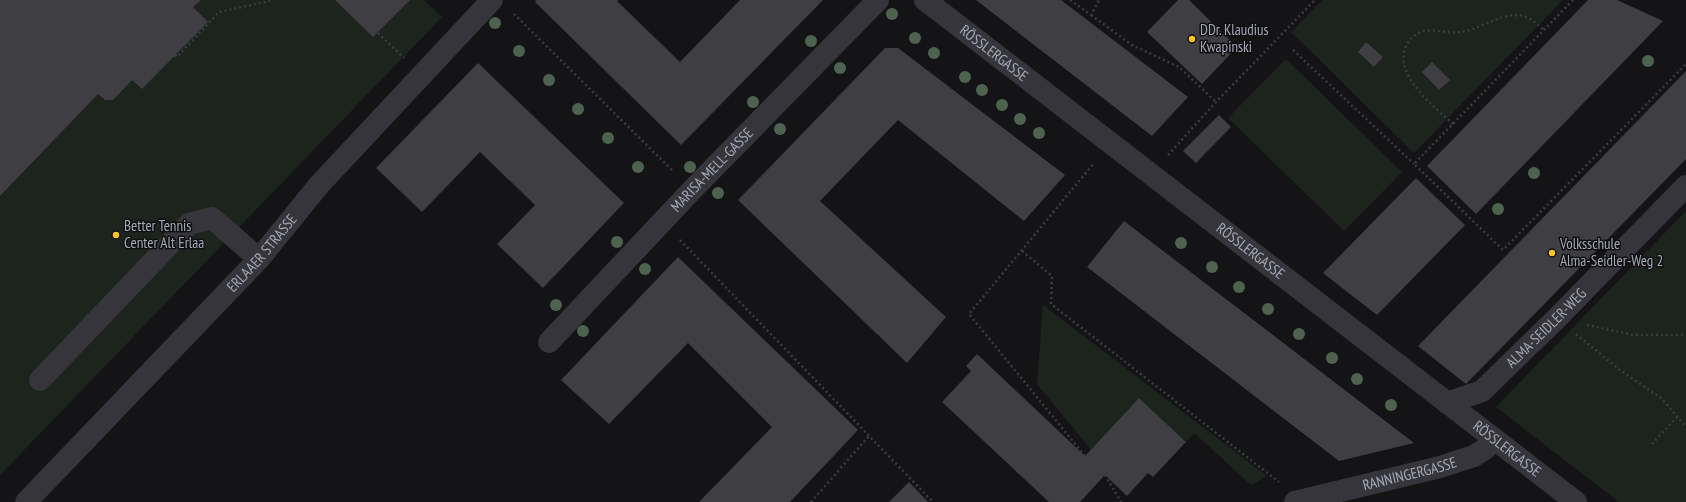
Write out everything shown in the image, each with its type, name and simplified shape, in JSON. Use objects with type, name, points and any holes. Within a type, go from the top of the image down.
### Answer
[{"type":"street","name":"ERLAAER STRASSE","points":[[26,502],[259,259],[319,185],[492,0]]},
{"type":"street","name":"MARISA-MELL-GASSE","points":[[549,342],[662,221],[878,0]]},
{"type":"street","name":"RÖSSLERGASSE","points":[[925,0],[1576,502]]},
{"type":"street","name":"ALMA-SEIDLER-WEG","points":[[1447,403],[1482,391],[1557,318],[1686,186]]},
{"type":"street","points":[[40,380],[189,224],[212,218],[259,259]]},
{"type":"street","name":"RANNINGERGASSE","points":[[1299,501],[1440,467],[1474,456],[1485,449],[1494,439]]},
{"type":"path","points":[[175,55],[177,57],[219,12],[274,0]]},
{"type":"path","points":[[1070,0],[1132,45],[1179,67],[1216,102]]},
{"type":"path","points":[[1092,15],[1099,0]]},
{"type":"path","points":[[1151,174],[1216,102],[1314,0]]},
{"type":"path","points":[[1414,164],[1573,0]]},
{"type":"path","points":[[510,11],[692,190]]},
{"type":"path","points":[[1453,124],[1422,95],[1411,82],[1405,66],[1404,54],[1406,46],[1411,39],[1417,34],[1425,31],[1452,33],[1470,31],[1490,21],[1520,15],[1528,18],[1544,30]]},
{"type":"path","points":[[378,32],[422,76]]},
{"type":"path","points":[[1293,50],[1503,250],[1686,64]]},
{"type":"path","points":[[1085,456],[969,314],[1111,143]]},
{"type":"path","points":[[662,221],[933,502]]},
{"type":"path","points":[[1022,251],[1052,276],[1050,304],[1299,501]]},
{"type":"path","points":[[1557,318],[1633,335],[1686,336]]},
{"type":"path","points":[[1557,318],[1620,370],[1661,398],[1686,427]]},
{"type":"path","points":[[1652,444],[1677,417]]},
{"type":"path","points":[[812,502],[869,436]]},
{"type":"path","points":[[1105,475],[1121,502]]},
{"type":"shaded area","name":"Better Tennis Center Alt Erlaa","points":[[0,0],[424,0],[442,17],[0,475]]},
{"type":"shaded area","points":[[1322,0],[1563,0],[1414,153],[1291,32]]},
{"type":"shaded area","points":[[1286,59],[1402,172],[1344,231],[1228,118]]},
{"type":"shaded area","points":[[1686,211],[1686,502],[1619,502],[1496,407]]},
{"type":"shaded area","points":[[1043,305],[1267,476],[1251,485],[1194,433],[1186,442],[1139,398],[1091,450],[1037,384]]},
{"type":"building","points":[[0,0],[201,0],[193,7],[208,22],[142,89],[132,80],[113,100],[105,100],[98,94],[0,196]]},
{"type":"building","points":[[335,0],[410,0],[373,37]]},
{"type":"building","points":[[536,0],[619,0],[617,1],[680,62],[740,0],[823,0],[681,145],[535,2]]},
{"type":"building","points":[[976,0],[1061,0],[1188,97],[1152,136]]},
{"type":"building","name":"DDr. Klaudius Kwapinski","points":[[1178,0],[1189,0],[1237,47],[1202,84],[1147,32]]},
{"type":"building","points":[[1588,0],[1617,0],[1663,21],[1476,214],[1427,166]]},
{"type":"building","points":[[1366,42],[1383,57],[1374,67],[1358,52]]},
{"type":"building","points":[[885,48],[898,48],[1065,175],[1024,221],[898,120],[820,201],[946,317],[907,363],[738,200]]},
{"type":"building","points":[[1432,62],[1450,80],[1439,90],[1422,72]]},
{"type":"building","points":[[478,63],[624,203],[543,288],[497,244],[535,205],[480,152],[422,212],[376,168]]},
{"type":"building","name":"Volksschule Alma-Seidler-Weg 2","points":[[1686,71],[1686,159],[1466,384],[1418,346]]},
{"type":"building","points":[[1219,115],[1231,127],[1196,163],[1183,151]]},
{"type":"building","points":[[1416,178],[1465,225],[1377,315],[1323,273]]},
{"type":"building","points":[[1124,221],[1414,443],[1339,461],[1087,267]]},
{"type":"building","points":[[678,257],[858,430],[790,502],[699,502],[772,427],[688,343],[609,424],[561,380]]},
{"type":"building","points":[[977,354],[1085,456],[1139,398],[1186,442],[1153,477],[1148,473],[1127,496],[1105,475],[1080,502],[1049,502],[942,402],[971,371],[966,366]]},
{"type":"building","points":[[909,482],[928,502],[889,502]]},
{"type":"place","name":"DDr. Klaudius Kwapinski","points":[[1192,39]]},
{"type":"place","name":"Better Tennis Center Alt Erlaa","points":[[116,235]]},
{"type":"place","name":"Volksschule Alma-Seidler-Weg 2","points":[[1552,253]]}]
